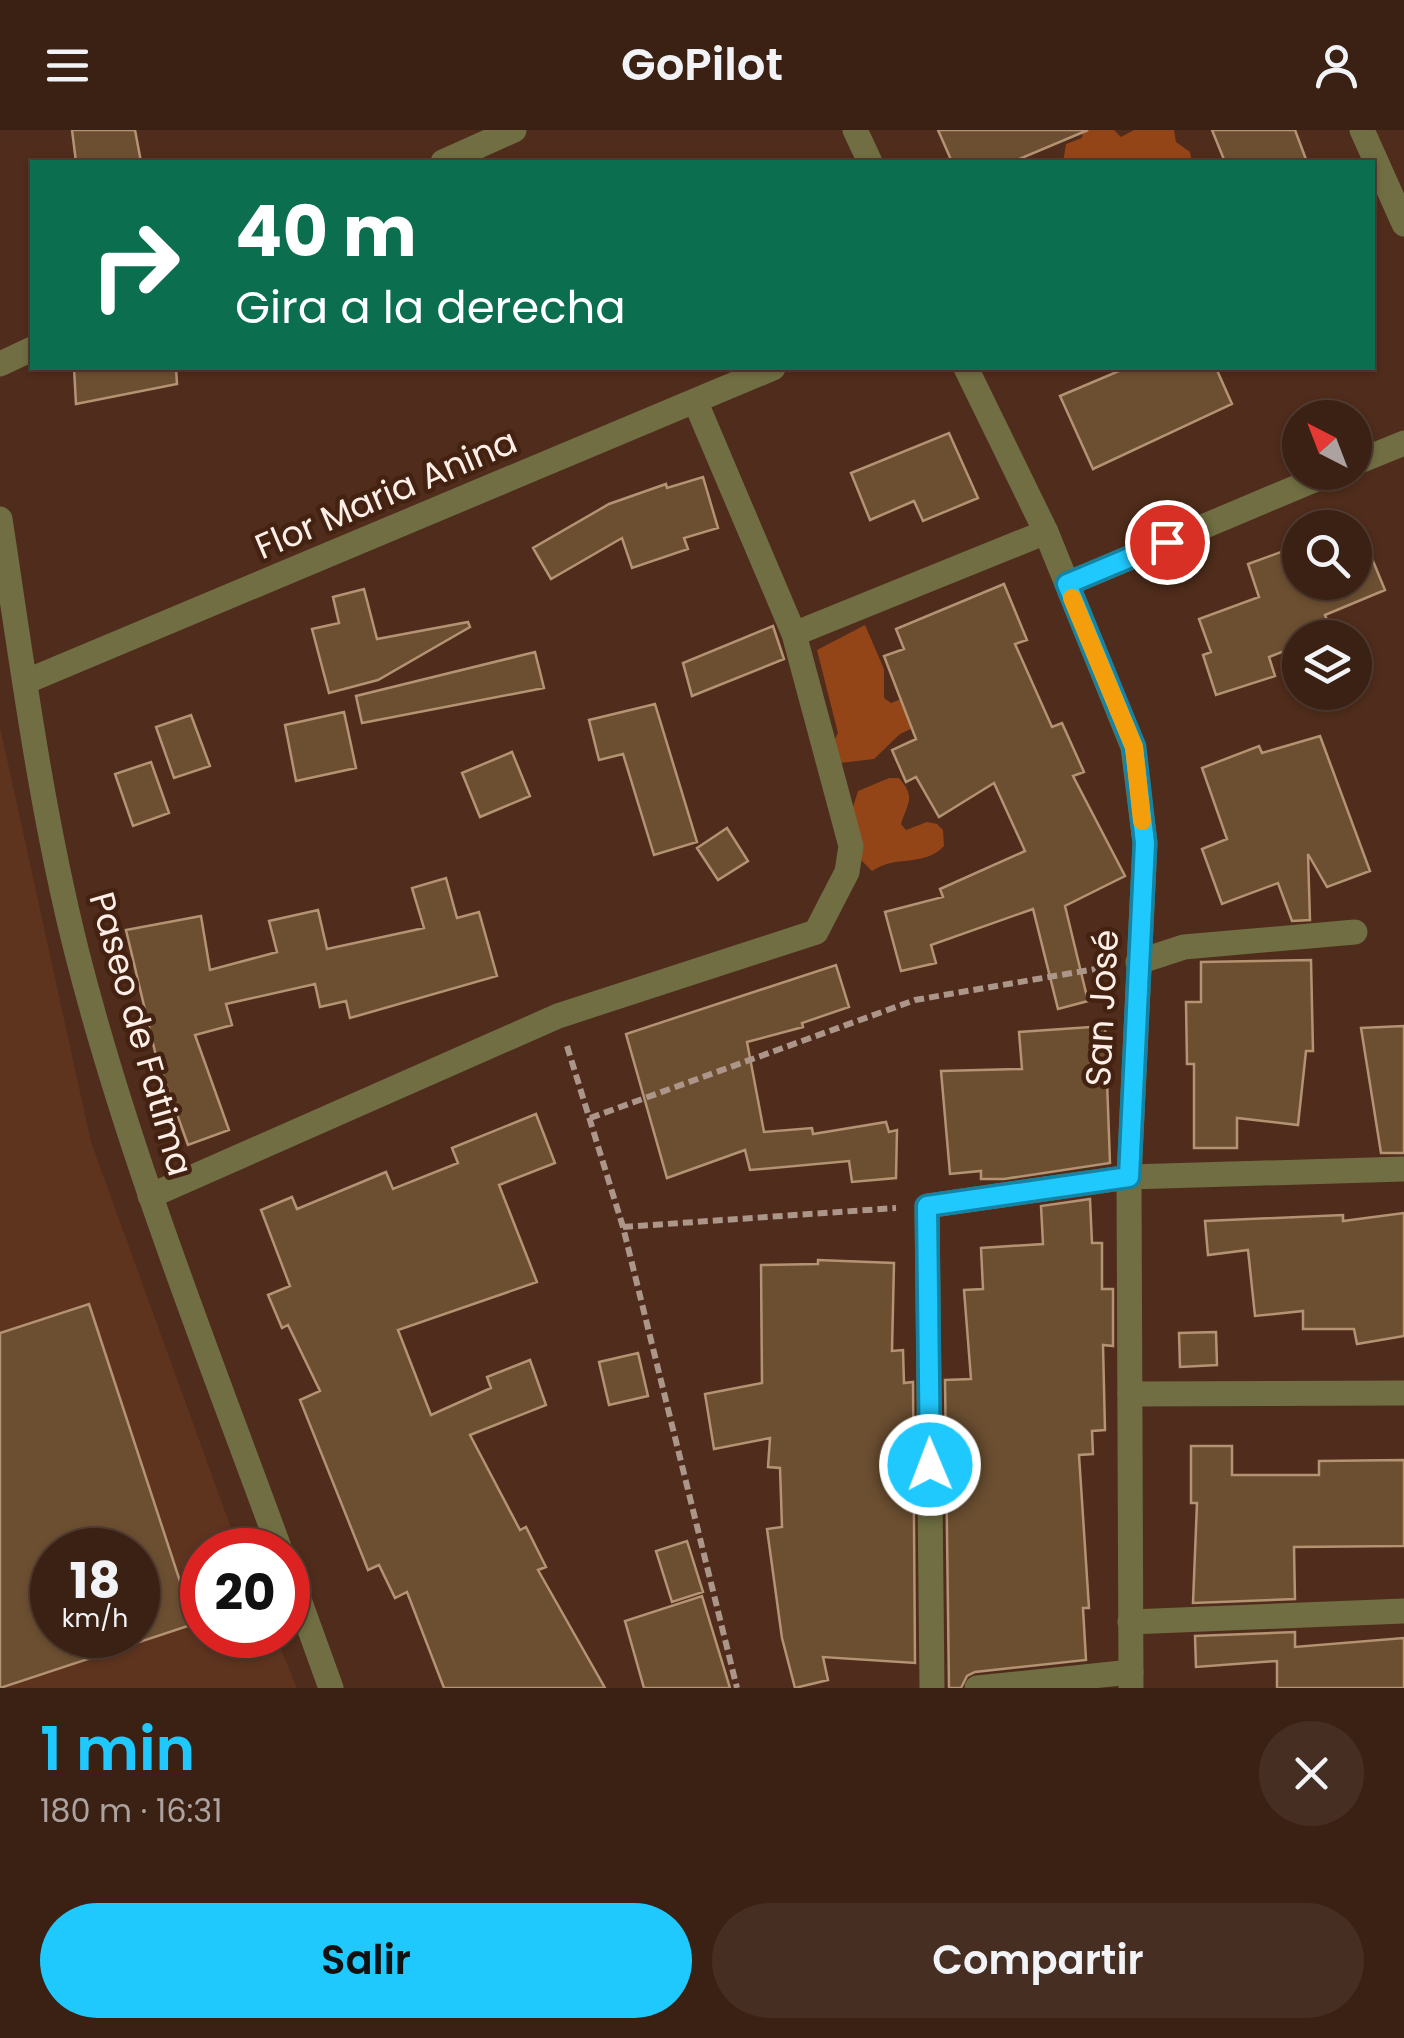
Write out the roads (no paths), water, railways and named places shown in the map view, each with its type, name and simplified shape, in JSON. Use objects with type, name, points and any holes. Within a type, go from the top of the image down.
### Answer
[{"type":"street","points":[[447,160],[514,130]]},
{"type":"street","points":[[854,130],[869,160]]},
{"type":"street","points":[[1362,130],[1404,224]]},
{"type":"street","points":[[0,364],[30,351]]},
{"type":"street","name":"Flor Maria Anina","points":[[25,682],[769,370]]},
{"type":"street","name":"San José","points":[[967,370],[1046,532],[1134,747],[1145,843],[1129,1177],[1131,1680]]},
{"type":"street","points":[[150,1196],[558,1016],[816,932],[846,872],[852,846],[794,634],[696,403]]},
{"type":"street","points":[[1372,456],[1404,443]]},
{"type":"street","points":[[1067,584],[1290,490]]},
{"type":"street","name":"Paseo de Fatima","points":[[0,519],[25,682],[76,951],[150,1196],[272,1528]]},
{"type":"street","points":[[794,634],[1046,532]]},
{"type":"street","points":[[1138,962],[1184,947],[1355,932]]},
{"type":"street","points":[[932,1688],[927,1206],[1129,1177],[1404,1169]]},
{"type":"street","points":[[1130,1394],[1404,1393]]},
{"type":"street","points":[[1130,1622],[1404,1612]]},
{"type":"street","points":[[310,1630],[331,1688]]},
{"type":"street","points":[[977,1688],[1131,1680]]}]
